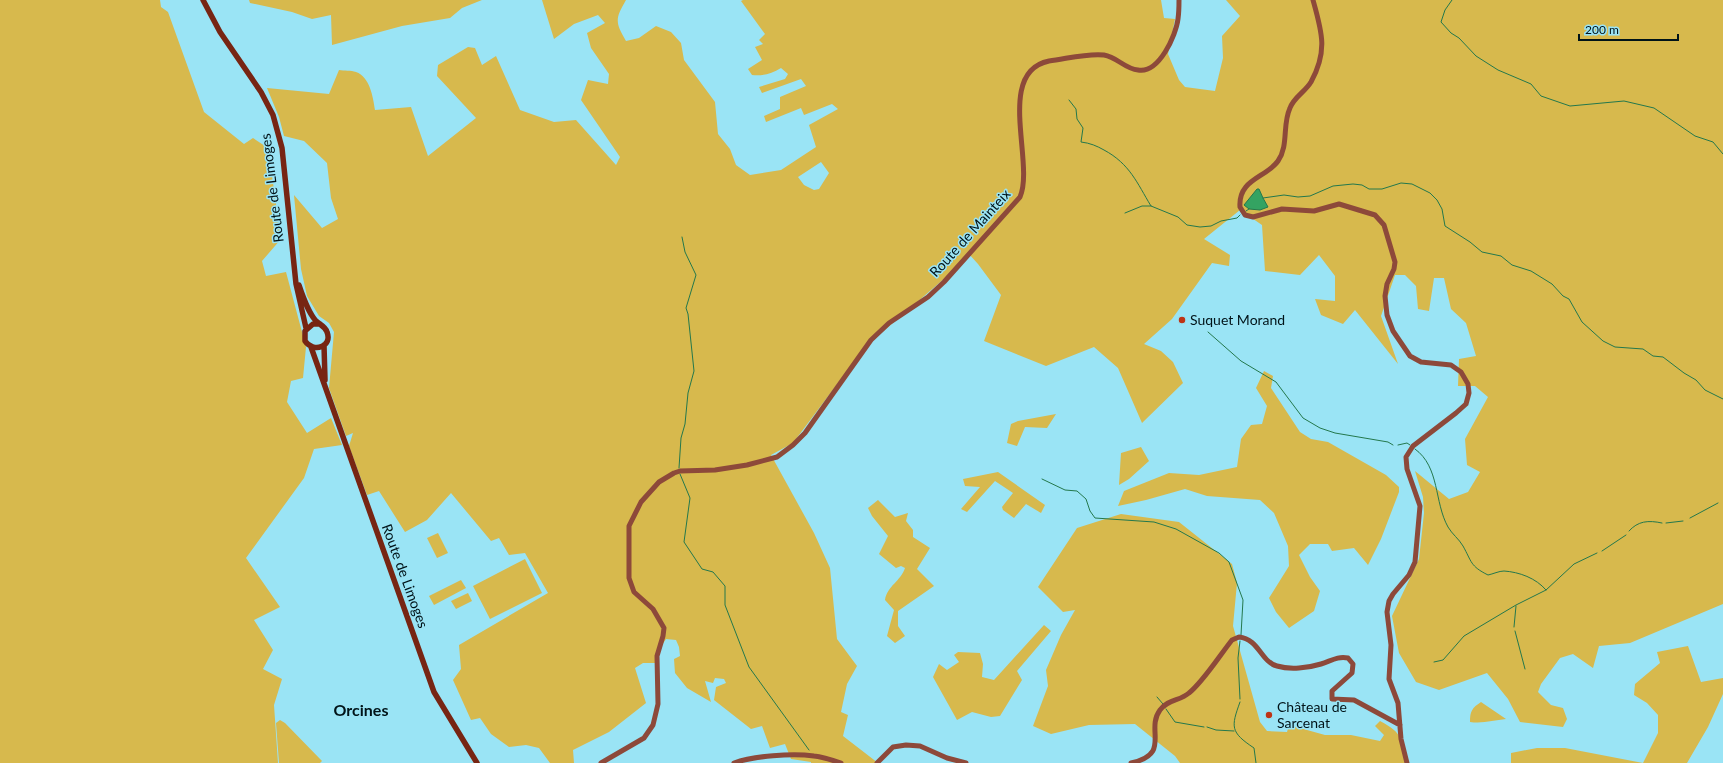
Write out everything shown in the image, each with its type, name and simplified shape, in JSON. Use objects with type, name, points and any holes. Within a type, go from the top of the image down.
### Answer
[{"type":"main road","name":"Route de Limoges","points":[[203,0],[220,32],[261,92],[273,115],[282,148],[294,273],[306,328]]},
{"type":"main road","name":"Route de Limoges","points":[[294,273],[306,304],[316,321],[320,324]]},
{"type":"main road","points":[[313,324],[320,324],[324,326],[328,334],[327,342],[318,348],[311,347],[306,343],[304,338],[306,328],[313,324]]},
{"type":"main road","name":"Route de Limoges","points":[[324,345],[326,390]]},
{"type":"main road","name":"Route de Limoges","points":[[311,347],[434,692],[477,763]]},
{"type":"street","name":"Route de Mainteix","points":[[601,763],[644,738],[653,725],[657,709],[657,656],[664,628],[652,609],[634,592],[629,578],[629,526],[639,506],[659,482],[674,473],[680,471],[715,470],[748,465],[778,457],[793,446],[805,433],[871,340],[880,330],[928,297],[944,282],[1020,197],[1024,184],[1019,123],[1023,88],[1028,73],[1042,62],[1103,55],[1115,59],[1134,69],[1143,71],[1149,69],[1157,63],[1169,45],[1178,20],[1179,0]]},
{"type":"street","points":[[1313,0],[1323,37],[1321,54],[1311,82],[1290,108],[1285,126],[1283,152],[1280,158],[1270,168],[1251,180],[1241,197],[1240,207],[1245,215],[1253,217],[1282,209],[1314,211],[1340,204],[1375,215],[1384,225],[1395,262],[1385,296],[1387,316],[1392,331],[1410,356],[1421,362],[1444,363],[1457,368],[1465,378],[1469,389],[1468,397],[1461,409],[1413,446],[1406,457],[1407,469],[1420,506],[1416,562],[1409,575],[1393,594],[1387,612],[1391,645],[1389,679],[1398,703],[1401,739],[1407,763]]},
{"type":"street","points":[[1131,763],[1146,758],[1154,749],[1156,744],[1156,718],[1160,710],[1173,700],[1182,698],[1192,690],[1234,638],[1245,637],[1250,640],[1272,664],[1279,667],[1311,667],[1338,657],[1348,658],[1353,664],[1352,673],[1332,690],[1332,699],[1354,700],[1400,725]]},
{"type":"street","points":[[877,763],[889,749],[899,745],[912,745],[966,763]]},
{"type":"street","points":[[734,763],[746,759],[801,755],[818,757],[841,763]]},
{"type":"shaded area","points":[[0,0],[160,0],[161,7],[168,12],[204,112],[244,144],[253,138],[268,148],[281,239],[262,261],[266,276],[286,272],[306,347],[303,378],[291,381],[287,402],[307,433],[331,418],[342,445],[314,449],[304,478],[246,558],[280,607],[254,620],[273,650],[263,669],[282,679],[274,705],[278,763],[0,763]]},
{"type":"shaded area","points":[[249,0],[482,0],[462,8],[450,18],[402,26],[332,45],[331,15],[312,19],[292,12],[250,3]]},
{"type":"shaded area","points":[[542,0],[626,0],[618,16],[618,25],[626,41],[639,38],[656,26],[671,32],[681,43],[684,60],[715,102],[718,134],[730,149],[736,165],[750,175],[781,170],[816,147],[809,125],[838,109],[832,104],[804,115],[801,108],[766,122],[764,116],[780,109],[780,97],[806,86],[801,79],[762,93],[759,87],[785,79],[788,74],[781,68],[767,74],[752,75],[748,69],[762,60],[755,47],[763,44],[759,40],[765,34],[741,1],[743,0],[1161,0],[1164,18],[1175,19],[1168,54],[1179,80],[1185,87],[1215,91],[1223,58],[1222,36],[1240,16],[1226,0],[1723,0],[1723,604],[1630,643],[1599,646],[1593,668],[1573,654],[1560,658],[1541,684],[1538,692],[1551,705],[1563,708],[1567,719],[1563,727],[1520,722],[1508,699],[1487,673],[1439,690],[1416,682],[1399,653],[1392,616],[1419,559],[1424,513],[1423,497],[1415,471],[1449,499],[1468,492],[1480,472],[1467,465],[1465,439],[1488,397],[1475,386],[1458,386],[1459,359],[1476,356],[1466,323],[1451,309],[1444,278],[1434,278],[1429,311],[1418,309],[1416,286],[1405,275],[1395,275],[1381,316],[1398,364],[1355,310],[1343,324],[1321,315],[1315,299],[1335,301],[1335,276],[1319,255],[1300,275],[1265,271],[1262,225],[1240,210],[1204,239],[1230,255],[1229,266],[1212,263],[1172,319],[1144,344],[1161,351],[1173,362],[1183,383],[1142,423],[1118,368],[1094,347],[1046,366],[984,341],[1001,295],[968,253],[945,278],[865,347],[793,443],[771,455],[814,533],[830,568],[837,639],[857,666],[847,684],[841,712],[848,715],[843,736],[878,763],[811,763],[791,759],[785,744],[770,748],[762,726],[751,729],[714,700],[716,687],[726,683],[724,679],[715,678],[713,683],[705,681],[711,702],[687,688],[675,673],[674,659],[680,656],[679,647],[676,640],[666,639],[660,648],[655,663],[643,663],[635,668],[646,703],[609,732],[573,750],[574,763],[550,763],[539,748],[526,745],[509,747],[491,734],[480,718],[471,720],[453,680],[461,669],[459,645],[548,593],[525,553],[509,555],[499,538],[491,541],[451,493],[427,520],[405,532],[379,491],[367,495],[349,446],[353,433],[346,436],[329,388],[334,332],[329,323],[319,316],[307,296],[301,269],[294,195],[322,228],[338,219],[331,198],[327,163],[304,141],[284,136],[279,117],[267,88],[329,94],[339,70],[356,72],[365,78],[368,83],[375,110],[411,107],[428,156],[476,118],[437,76],[438,65],[468,47],[475,48],[482,65],[496,56],[520,110],[554,122],[576,120],[616,165],[620,157],[581,100],[588,80],[608,84],[609,74],[591,48],[587,33],[605,23],[598,15],[574,24],[554,39]],"holes":[[[821,162],[829,173],[819,189],[814,190],[804,185],[798,177]]]},
{"type":"shaded area","points":[[1257,189],[1259,189],[1268,207],[1260,210],[1249,209],[1244,205]]},
{"type":"shaded area","points":[[1264,371],[1273,376],[1271,388],[1300,432],[1311,439],[1328,442],[1386,475],[1399,487],[1399,492],[1381,539],[1368,565],[1354,548],[1332,551],[1328,544],[1310,544],[1299,555],[1310,577],[1320,591],[1314,611],[1289,628],[1276,612],[1269,598],[1289,566],[1288,546],[1274,513],[1260,500],[1207,496],[1185,489],[1118,506],[1124,491],[1169,473],[1199,475],[1237,467],[1241,439],[1251,425],[1262,424],[1267,406],[1256,388]]},
{"type":"shaded area","points":[[1056,414],[1047,428],[1025,427],[1017,446],[1007,443],[1011,424],[1018,421]]},
{"type":"shaded area","points":[[1141,447],[1149,461],[1129,479],[1119,485],[1121,453]]},
{"type":"shaded area","points":[[998,472],[1045,505],[1041,513],[1026,504],[1014,518],[1003,510],[1002,507],[1013,493],[995,481],[967,512],[961,509],[980,487],[965,486],[963,479]]},
{"type":"shaded area","points":[[878,500],[895,517],[908,513],[906,521],[913,530],[913,537],[930,548],[917,569],[934,586],[898,611],[898,626],[905,636],[895,643],[887,636],[894,610],[885,600],[888,591],[903,573],[905,568],[901,566],[896,568],[879,554],[888,536],[872,516],[868,508]]},
{"type":"shaded area","points":[[1121,514],[1179,522],[1232,564],[1237,583],[1233,626],[1260,722],[1267,731],[1287,732],[1289,725],[1325,735],[1351,735],[1380,741],[1384,735],[1375,726],[1380,721],[1393,729],[1400,737],[1405,763],[1180,763],[1175,756],[1135,724],[1089,725],[1051,734],[1033,726],[1048,686],[1046,670],[1061,635],[1075,610],[1063,612],[1038,587],[1077,528]]},
{"type":"shaded area","points":[[438,533],[448,553],[437,558],[427,538]]},
{"type":"shaded area","points":[[525,559],[542,593],[490,619],[473,586]]},
{"type":"shaded area","points":[[461,580],[466,588],[434,605],[429,596]]},
{"type":"shaded area","points":[[468,593],[472,601],[456,609],[451,601]]},
{"type":"shaded area","points":[[1044,625],[1051,631],[1017,671],[1022,680],[1000,716],[991,717],[972,712],[957,720],[933,677],[939,664],[947,670],[959,662],[954,655],[958,652],[980,653],[983,664],[982,677],[994,680]]},
{"type":"shaded area","points":[[1688,646],[1701,682],[1723,678],[1723,694],[1708,727],[1687,763],[1643,763],[1658,733],[1658,715],[1647,703],[1634,695],[1635,684],[1660,663],[1657,652]]},
{"type":"shaded area","points":[[1481,702],[1506,719],[1470,722],[1472,710]]},
{"type":"shaded area","points":[[280,720],[285,723],[322,761],[320,763],[279,763],[276,723]]},
{"type":"shaded area","points":[[1537,748],[1565,748],[1643,763],[1511,763],[1511,753]]},
{"type":"waterway","points":[[1452,0],[1445,10],[1441,22],[1451,33],[1459,38],[1476,56],[1498,70],[1531,84],[1541,96],[1570,106],[1624,101],[1654,108],[1695,136],[1713,142],[1723,154]]},
{"type":"waterway","points":[[1069,100],[1076,109],[1077,119],[1083,128],[1081,142],[1099,147],[1120,161],[1137,182],[1151,206],[1178,217],[1187,225],[1200,227],[1211,226],[1221,221],[1237,218],[1240,215]]},
{"type":"waterway","points":[[1263,198],[1284,195],[1298,197],[1310,196],[1333,186],[1353,184],[1362,185],[1369,189],[1382,189],[1401,183],[1412,184],[1430,193],[1437,200],[1442,209],[1445,226],[1470,242],[1482,252],[1501,256],[1512,265],[1531,271],[1552,284],[1563,296],[1569,299],[1582,322],[1603,341],[1615,347],[1643,349],[1653,356],[1663,357],[1696,380],[1705,390],[1723,399]]},
{"type":"waterway","points":[[1125,213],[1142,206],[1151,206]]},
{"type":"waterway","points":[[679,468],[681,438],[685,424],[688,393],[694,371],[688,314],[686,308],[696,275],[685,252],[682,237]]},
{"type":"waterway","points":[[1208,332],[1241,361],[1276,382],[1303,418],[1320,428],[1335,433],[1388,442],[1393,445]]},
{"type":"waterway","points":[[1398,445],[1407,443],[1410,445]]},
{"type":"waterway","points":[[1415,449],[1423,456],[1429,465],[1436,485],[1440,507],[1448,527],[1461,543],[1475,566],[1488,575],[1500,571],[1521,574],[1537,582],[1546,590]]},
{"type":"waterway","points":[[680,474],[690,498],[684,542],[702,569],[713,572],[725,586],[725,605],[749,667],[809,750]]},
{"type":"waterway","points":[[1042,479],[1065,490],[1077,491],[1086,499],[1090,511],[1095,518],[1154,522],[1176,529],[1219,553],[1229,562],[1243,600],[1241,635]]},
{"type":"waterway","points":[[1690,518],[1718,503]]},
{"type":"waterway","points":[[1666,523],[1683,521]]},
{"type":"waterway","points":[[1629,531],[1636,525],[1644,522],[1662,523]]},
{"type":"waterway","points":[[1602,551],[1626,535]]},
{"type":"waterway","points":[[1434,662],[1443,660],[1464,636],[1516,605],[1546,590],[1574,564],[1597,553]]},
{"type":"waterway","points":[[1514,627],[1516,606]]},
{"type":"waterway","points":[[1515,631],[1525,669]]},
{"type":"waterway","points":[[1240,641],[1238,658],[1240,699]]},
{"type":"waterway","points":[[1157,697],[1163,704]]},
{"type":"waterway","points":[[1240,702],[1235,717],[1235,728],[1240,738],[1254,748],[1256,763]]},
{"type":"waterway","points":[[1166,709],[1175,722],[1204,727]]},
{"type":"waterway","points":[[1207,727],[1216,730],[1234,731]]},
{"type":"place","name":"Suquet Morand","points":[[1182,320]]},
{"type":"place","name":"Château de Sarcenat","points":[[1269,715]]},
{"type":"district","name":"Orcines","points":[[361,710]]}]
